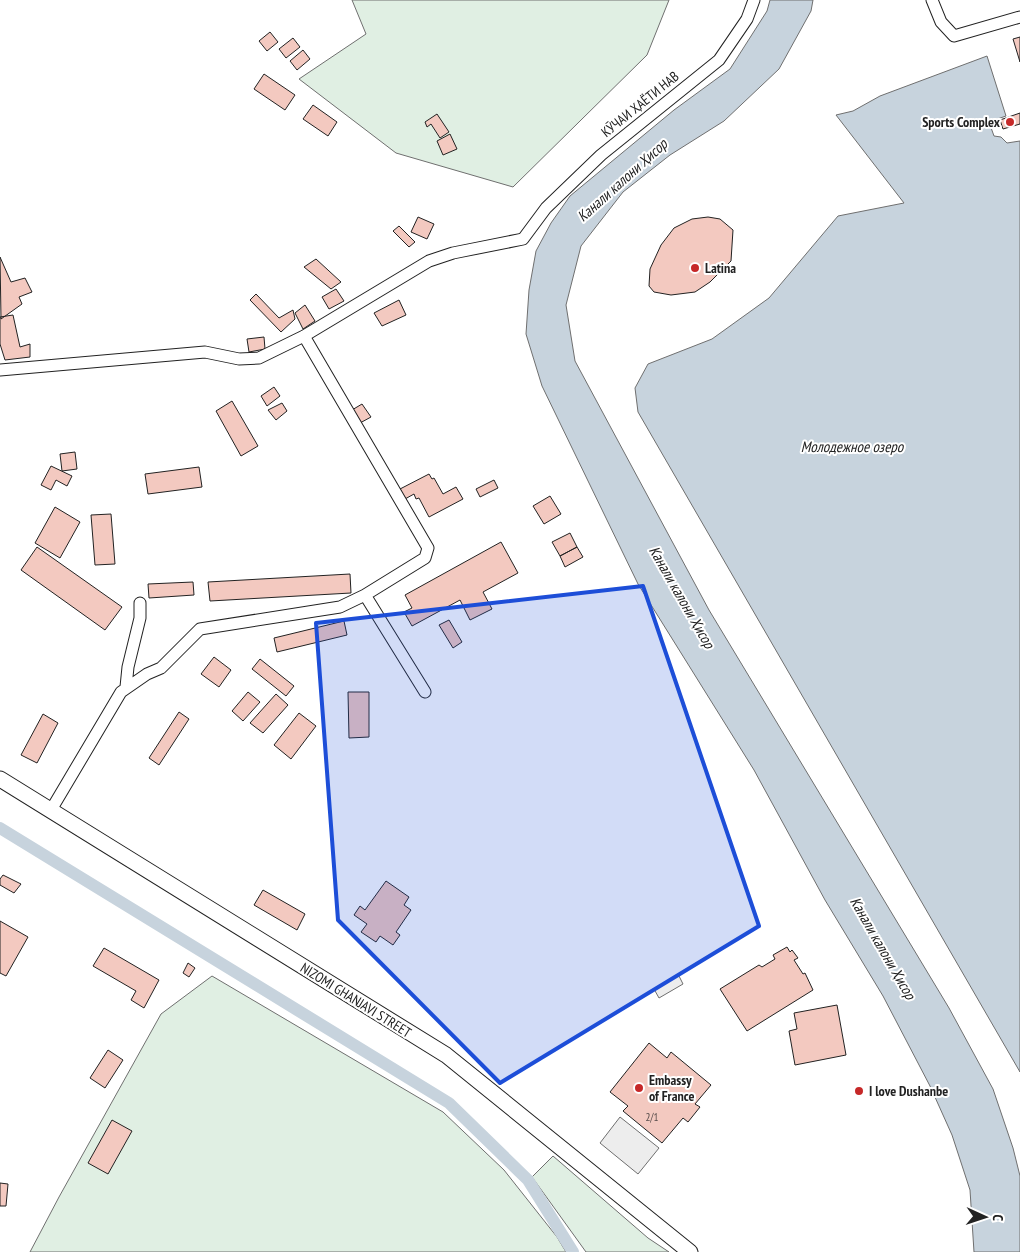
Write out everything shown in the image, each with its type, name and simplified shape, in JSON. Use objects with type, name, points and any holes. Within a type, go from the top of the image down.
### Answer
[{"type":"street","name":"КӮЧАИ ҲАЁТИ НАВ","points":[[0,370],[205,352],[247,360],[259,358],[304,336],[429,261],[476,248],[523,239],[533,222],[600,155],[719,60],[744,24],[754,0]]},
{"type":"street","points":[[932,0],[941,22],[954,36],[1020,17]]},
{"type":"street","points":[[51,810],[111,707],[126,687],[161,668],[200,629],[340,607],[353,602],[425,558],[428,551],[427,545],[304,336]]},
{"type":"street","points":[[364,595],[425,692]]},
{"type":"street","points":[[126,687],[128,667],[140,618],[140,603]]},
{"type":"street","name":"NIZOMI GHANJAVI STREET","points":[[0,779],[446,1055],[690,1252]]},
{"type":"highlighted area","points":[[643,586],[759,926],[500,1083],[338,920],[316,623]]},
{"type":"green space","points":[[352,0],[669,0],[647,55],[513,187],[396,153],[299,79],[366,34]]},
{"type":"green space","points":[[212,976],[443,1112],[504,1170],[557,1237],[566,1252],[30,1252],[161,1014]]},
{"type":"green space","points":[[553,1156],[648,1238],[669,1252],[586,1252],[532,1177]]},
{"type":"shaded area","points":[[678,974],[683,984],[659,998],[654,989]]},
{"type":"shaded area","points":[[620,1117],[659,1148],[638,1174],[600,1143]]},
{"type":"water","name":"Канали калони Ҳисор","points":[[770,0],[813,0],[811,11],[779,69],[724,121],[670,155],[623,192],[581,246],[566,305],[575,361],[709,610],[949,1008],[993,1089],[1013,1148],[1020,1176],[1020,1252],[974,1252],[970,1190],[952,1135],[930,1086],[883,996],[825,900],[754,770],[638,584],[542,386],[526,334],[529,290],[536,251],[551,223],[570,196],[674,110],[730,69],[767,11]]},
{"type":"water","name":"Молодежное озеро","points":[[987,56],[1006,116],[989,122],[994,136],[1001,137],[1007,143],[1020,141],[1020,1072],[638,412],[635,388],[648,364],[712,339],[769,298],[838,216],[904,203],[836,115],[853,111],[880,96]]},
{"type":"building","points":[[270,32],[278,42],[267,51],[259,41]]},
{"type":"building","points":[[1020,37],[1020,62],[1013,39]]},
{"type":"building","points":[[293,38],[300,47],[286,58],[279,49]]},
{"type":"building","points":[[303,50],[310,59],[297,70],[290,61]]},
{"type":"building","points":[[264,74],[295,95],[285,110],[254,89]]},
{"type":"building","points":[[313,105],[337,122],[328,136],[303,119]]},
{"type":"building","name":"Sports Complex","points":[[1020,113],[1020,124],[1003,129],[1000,120]]},
{"type":"building","points":[[437,114],[449,132],[440,138],[431,124],[427,127],[425,122]]},
{"type":"building","points":[[450,134],[457,149],[443,155],[437,141]]},
{"type":"building","points":[[418,217],[434,224],[427,239],[411,232]]},
{"type":"building","points":[[708,217],[720,219],[733,230],[731,261],[710,282],[695,292],[671,295],[654,292],[649,286],[650,269],[661,245],[674,228],[692,219]]},
{"type":"building","points":[[399,226],[415,242],[409,247],[393,231]]},
{"type":"building","points":[[0,257],[11,282],[25,278],[32,292],[19,297],[22,304],[1,319]]},
{"type":"building","points":[[316,259],[341,282],[331,289],[304,267]]},
{"type":"building","points":[[336,289],[344,301],[329,309],[322,297]]},
{"type":"building","points":[[256,294],[279,318],[293,310],[295,319],[281,332],[250,300]]},
{"type":"building","points":[[399,300],[406,315],[382,326],[374,313]]},
{"type":"building","points":[[305,305],[315,321],[303,329],[295,313]]},
{"type":"building","points":[[13,315],[20,347],[30,344],[30,357],[5,360],[0,344],[0,317]]},
{"type":"building","points":[[264,337],[265,349],[249,352],[247,339]]},
{"type":"building","points":[[274,387],[280,396],[267,406],[261,396]]},
{"type":"building","points":[[232,401],[258,446],[241,456],[216,411]]},
{"type":"building","points":[[282,403],[287,411],[276,420],[268,410]]},
{"type":"building","points":[[362,404],[371,417],[360,423],[352,410]]},
{"type":"building","points":[[75,452],[77,469],[62,471],[60,454]]},
{"type":"building","points":[[51,466],[72,476],[67,486],[56,480],[51,490],[41,485]]},
{"type":"building","points":[[199,467],[202,487],[148,494],[145,474]]},
{"type":"building","points":[[429,474],[432,479],[434,478],[443,494],[456,487],[463,499],[429,517],[419,498],[416,499],[414,494],[405,499],[400,489]]},
{"type":"building","points":[[494,480],[498,488],[480,497],[476,489]]},
{"type":"building","points":[[550,496],[561,514],[544,524],[533,506]]},
{"type":"building","points":[[55,507],[80,522],[60,558],[35,543]]},
{"type":"building","points":[[111,514],[115,564],[95,565],[91,515]]},
{"type":"building","points":[[570,533],[577,547],[560,556],[552,542]]},
{"type":"building","points":[[501,542],[518,573],[483,592],[492,609],[470,620],[460,600],[412,626],[404,612],[412,608],[405,595]]},
{"type":"building","points":[[37,547],[122,607],[105,630],[21,570]]},
{"type":"building","points":[[577,547],[583,557],[565,567],[560,556]]},
{"type":"building","points":[[350,574],[351,593],[210,601],[208,582]]},
{"type":"building","points":[[193,582],[194,595],[149,598],[148,584]]},
{"type":"building","points":[[449,620],[462,642],[453,648],[439,625]]},
{"type":"building","points":[[344,621],[347,635],[277,652],[274,638]]},
{"type":"building","points":[[214,657],[231,670],[219,687],[201,674]]},
{"type":"building","points":[[260,659],[294,686],[286,696],[252,669]]},
{"type":"building","points":[[248,692],[260,702],[243,721],[232,711]]},
{"type":"building","points":[[348,692],[369,692],[369,737],[349,738]]},
{"type":"building","points":[[276,694],[288,705],[263,733],[250,723]]},
{"type":"building","points":[[179,712],[189,719],[159,765],[149,758]]},
{"type":"building","points":[[299,713],[316,726],[291,759],[274,745]]},
{"type":"building","points":[[43,714],[58,723],[37,763],[21,755]]},
{"type":"building","points":[[3,875],[21,884],[14,893],[0,885],[0,879]]},
{"type":"building","points":[[386,881],[409,897],[404,905],[411,910],[396,932],[400,935],[393,945],[380,936],[376,942],[361,932],[367,924],[354,915],[360,906],[365,910]]},
{"type":"building","points":[[263,890],[305,914],[297,930],[254,905]]},
{"type":"building","points":[[0,921],[28,937],[6,976],[0,973]]},
{"type":"building","points":[[787,947],[798,958],[794,960],[803,974],[805,973],[813,990],[747,1031],[720,989],[759,965],[762,967],[775,959],[773,955]]},
{"type":"building","points":[[104,948],[159,980],[144,1008],[131,1000],[136,991],[93,966]]},
{"type":"building","points":[[188,963],[195,968],[189,977],[183,973]]},
{"type":"building","points":[[837,1005],[846,1055],[795,1065],[789,1031],[797,1029],[794,1013]]},
{"type":"building","points":[[649,1043],[667,1058],[671,1052],[711,1085],[695,1104],[700,1107],[688,1122],[683,1118],[662,1143],[623,1111],[628,1106],[610,1092]]},
{"type":"building","points":[[108,1050],[123,1060],[105,1088],[90,1078]]},
{"type":"building","points":[[112,1120],[132,1131],[108,1174],[88,1163]]},
{"type":"building","points":[[0,1183],[8,1184],[6,1206],[0,1206]]},
{"type":"waterway","points":[[0,828],[449,1103],[528,1180],[573,1252]]},
{"type":"place","name":"Sports Complex","points":[[1010,122]]},
{"type":"place","name":"Latina","points":[[695,268]]},
{"type":"place","name":"Embassy of France","points":[[639,1088]]},
{"type":"place","name":"I love Dushanbe","points":[[859,1091]]}]
